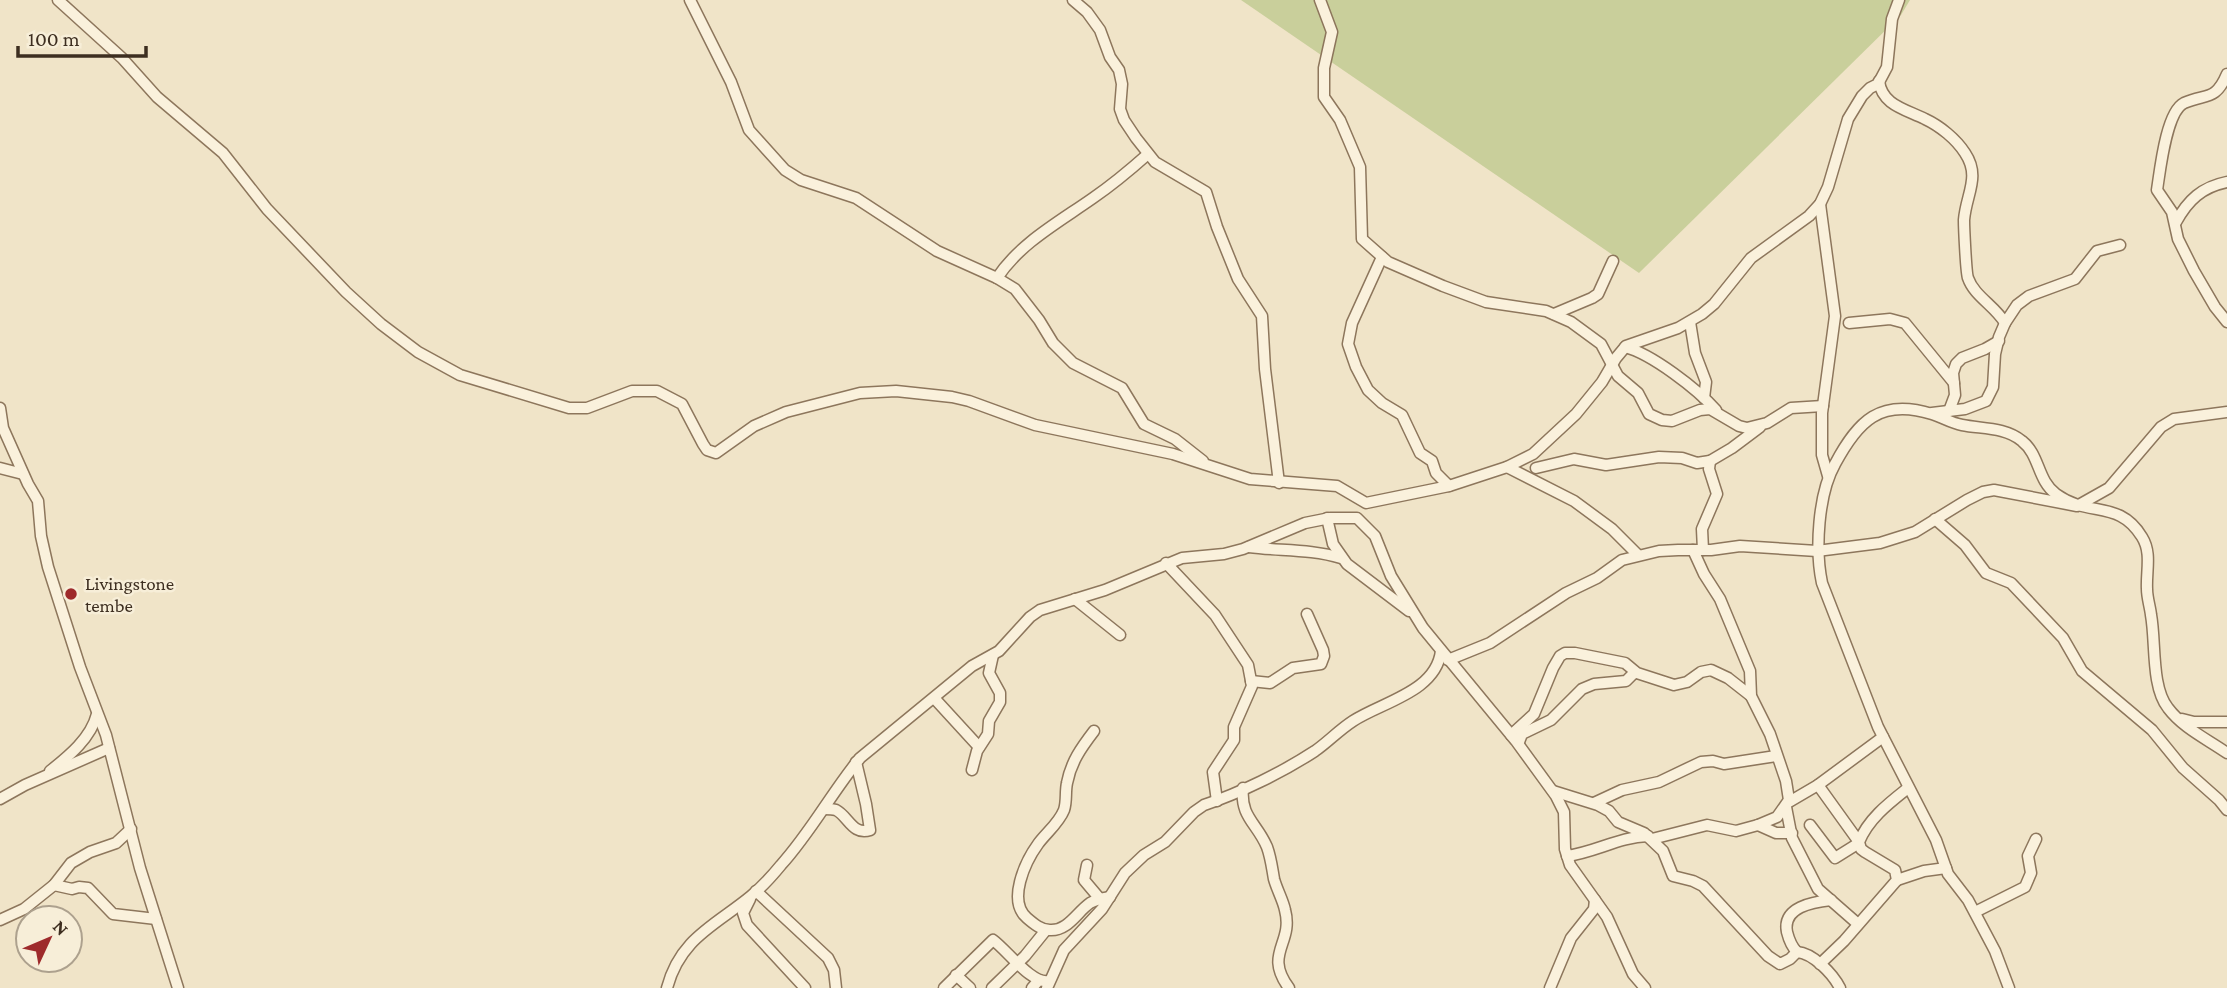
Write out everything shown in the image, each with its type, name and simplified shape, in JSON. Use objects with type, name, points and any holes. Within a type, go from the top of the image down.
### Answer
[{"type":"street","points":[[58,0],[122,58],[157,97],[223,153],[267,209],[365,309],[418,352],[460,375],[569,408],[587,408],[632,391],[657,391],[682,404],[707,450],[716,453],[726,449],[754,426],[786,412],[860,393],[896,391],[952,397],[1035,425],[1166,452],[1250,480],[1336,486],[1366,503],[1449,486],[1507,467],[1542,447],[1576,414],[1625,347],[1690,322],[1714,304],[1751,258],[1796,227],[1820,204],[1828,187],[1848,119],[1862,96],[1879,81],[1887,67],[1892,19],[1899,0]]},
{"type":"street","points":[[690,0],[731,82],[748,130],[785,170],[801,180],[856,198],[937,251],[1015,289],[1053,343],[1073,363],[1122,388],[1144,424],[1175,439],[1209,465]]},
{"type":"street","points":[[1073,0],[1087,12],[1100,30],[1110,57],[1122,76],[1120,109],[1124,120],[1156,162],[1206,192],[1230,262],[1262,316],[1265,369],[1279,483]]},
{"type":"street","points":[[1320,0],[1332,32],[1324,68],[1324,97],[1340,120],[1360,167],[1362,239],[1396,266],[1475,298],[1554,314],[1571,322],[1606,349],[1618,376],[1638,393],[1649,414],[1655,417],[1668,422],[1700,410],[1719,412]]},
{"type":"street","points":[[2227,75],[2220,88],[2211,95],[2183,104],[2170,125],[2157,190],[2172,212],[2183,250],[2215,307],[2227,322]]},
{"type":"street","points":[[1879,81],[1880,91],[1884,96],[1901,109],[1927,119],[1947,133],[1964,150],[1971,162],[1973,179],[1964,221],[1967,275],[1974,288],[2005,323]]},
{"type":"street","points":[[997,278],[1026,246],[1096,196],[1148,154]]},
{"type":"street","points":[[2176,222],[2190,200],[2207,187],[2227,182]]},
{"type":"street","points":[[1820,204],[1835,316],[1823,406],[1822,455],[1828,476]]},
{"type":"street","points":[[1930,414],[1981,404],[1991,396],[1998,341],[2005,323],[2017,305],[2029,296],[2075,279],[2097,251],[2120,244]]},
{"type":"street","points":[[1382,257],[1352,323],[1348,344],[1368,390],[1382,403],[1402,415],[1420,453],[1432,461],[1436,473],[1449,486]]},
{"type":"street","points":[[1554,314],[1598,294],[1613,261]]},
{"type":"street","points":[[1849,323],[1890,319],[1905,323],[1954,383]]},
{"type":"street","points":[[1690,322],[1695,353],[1706,382],[1704,398]]},
{"type":"street","points":[[1949,411],[1955,395],[1953,373],[1956,364],[1962,358],[1998,341]]},
{"type":"street","points":[[1625,347],[1658,364],[1739,426],[1747,428],[1766,423]]},
{"type":"street","points":[[1536,468],[1574,459],[1606,465],[1659,457],[1682,458],[1697,463],[1710,461],[1791,408],[1823,406]]},
{"type":"street","points":[[0,408],[3,428],[38,501],[41,536],[48,567],[109,748],[178,988]]},
{"type":"street","points":[[2009,988],[1995,951],[1975,912],[1946,869],[1936,840],[1883,737],[1822,583],[1817,562],[1821,506],[1828,476],[1863,422],[1870,416],[1902,409],[1930,414],[1954,423],[1993,429],[2018,438],[2030,449],[2048,486],[2077,506]]},
{"type":"street","points":[[2077,506],[2109,488],[2161,427],[2174,419],[2227,412]]},
{"type":"street","points":[[1537,482],[1536,468],[1542,447]]},
{"type":"street","points":[[1710,461],[1709,469],[1717,494],[1702,529],[1698,550],[1704,574],[1720,600],[1751,674],[1751,696]]},
{"type":"street","points":[[1507,467],[1574,501],[1592,513],[1639,555]]},
{"type":"street","points":[[0,468],[23,474]]},
{"type":"street","points":[[1448,660],[1490,643],[1622,560],[1659,551],[1740,546],[1818,551],[1900,538],[1983,492],[1994,490],[2116,512],[2134,525],[2146,544],[2148,554],[2147,592],[2159,689],[2164,702],[2176,718],[2227,753]]},
{"type":"street","points":[[1327,518],[1333,544],[1342,558],[1415,616]]},
{"type":"street","points":[[667,988],[676,965],[696,937],[754,893],[801,842],[856,762],[972,666],[1003,648],[1015,632],[1036,613],[1105,590],[1166,563],[1189,556],[1224,554],[1248,547],[1282,531],[1327,518],[1357,518],[1371,530],[1391,576],[1415,616],[1511,735],[1552,791],[1563,812],[1567,856],[1577,877],[1595,898],[1611,925],[1633,974],[1645,988]]},
{"type":"street","points":[[1935,519],[1960,540],[1986,573],[2011,583],[2063,639],[2082,671],[2152,730],[2183,768],[2227,810]]},
{"type":"street","points":[[1248,547],[1275,551],[1319,551],[1342,558]]},
{"type":"street","points":[[1166,563],[1215,615],[1248,664],[1250,690],[1234,727],[1232,744],[1213,772],[1217,801]]},
{"type":"street","points":[[1075,599],[1120,635]]},
{"type":"street","points":[[1251,681],[1270,683],[1293,668],[1321,664],[1323,650],[1307,614]]},
{"type":"street","points":[[944,988],[992,940],[1042,984],[1064,950],[1097,915],[1105,898],[1134,863],[1165,842],[1194,812],[1311,754],[1353,722],[1413,688],[1437,667],[1441,651]]},
{"type":"street","points":[[1511,735],[1534,713],[1553,668],[1562,654],[1575,653],[1626,663],[1635,672],[1674,685],[1711,670],[1728,678],[1751,696],[1770,733],[1788,787],[1787,805],[1791,833],[1818,889],[1858,924]]},
{"type":"street","points":[[972,770],[1001,696],[989,673],[993,655]]},
{"type":"street","points":[[1519,746],[1520,735],[1551,720],[1582,689],[1594,684],[1626,681],[1635,672]]},
{"type":"street","points":[[935,698],[979,747]]},
{"type":"street","points":[[42,778],[85,738],[95,723],[97,714]]},
{"type":"street","points":[[2176,718],[2194,722],[2227,722]]},
{"type":"street","points":[[1094,731],[1074,758],[1066,787],[1065,808],[1029,859],[1017,896],[1022,913],[1046,930],[1062,928],[1091,903],[1105,898]]},
{"type":"street","points":[[1567,856],[1593,852],[1623,839],[1650,838],[1707,825],[1736,831],[1774,819],[1787,805],[1883,737]]},
{"type":"street","points":[[0,799],[109,748]]},
{"type":"street","points":[[1594,803],[1622,790],[1659,782],[1701,762],[1724,764],[1776,756]]},
{"type":"street","points":[[824,809],[835,810],[860,831],[870,830],[856,762]]},
{"type":"street","points":[[1818,785],[1865,852],[1895,870],[1897,880]]},
{"type":"street","points":[[1243,788],[1242,808],[1267,847],[1285,910],[1286,927],[1276,962],[1289,988]]},
{"type":"street","points":[[1810,825],[1835,858],[1859,842],[1885,806],[1908,788]]},
{"type":"street","points":[[1552,791],[1594,803],[1609,811],[1618,822],[1633,827],[1650,838],[1663,851],[1673,876],[1703,886],[1751,940],[1776,963],[1790,959],[1797,952]]},
{"type":"street","points":[[1758,825],[1776,833],[1791,833]]},
{"type":"street","points":[[0,920],[24,909],[54,885],[68,865],[116,843],[131,830]]},
{"type":"street","points":[[1975,912],[2025,887],[2031,873],[2028,856],[2036,839]]},
{"type":"street","points":[[1087,865],[1084,880],[1105,898]]},
{"type":"street","points":[[1820,964],[1897,880],[1924,871],[1946,869]]},
{"type":"street","points":[[54,885],[72,890],[84,886],[113,914],[156,919]]},
{"type":"street","points":[[754,893],[744,909],[743,919],[763,945],[805,988]]},
{"type":"street","points":[[754,893],[828,958],[834,970],[836,988]]},
{"type":"street","points":[[1549,988],[1571,939],[1594,909],[1595,898]]},
{"type":"street","points":[[1831,900],[1804,905],[1789,918],[1786,929],[1791,945],[1797,952],[1807,954],[1820,964],[1840,988]]},
{"type":"street","points":[[992,988],[1018,964],[1046,930]]},
{"type":"street","points":[[1633,974],[1634,988]]},
{"type":"street","points":[[956,975],[970,988]]},
{"type":"green space","points":[[1241,0],[1910,0],[1901,15],[1639,273]]},
{"type":"place","name":"Livingstone tembe","points":[[71,594]]}]
